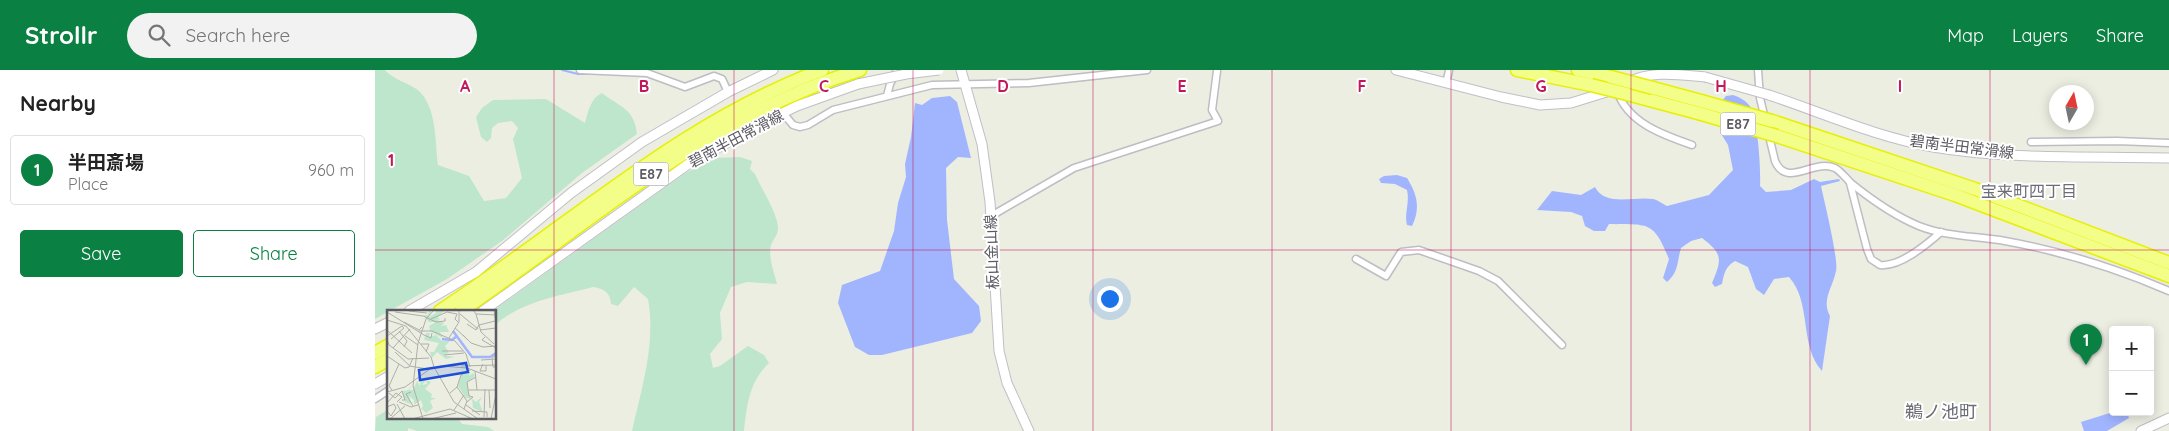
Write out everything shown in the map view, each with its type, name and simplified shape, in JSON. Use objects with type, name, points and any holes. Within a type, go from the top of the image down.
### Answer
[{"type":"highway","name":"E87","points":[[441,310],[635,171],[689,135],[764,94],[822,70]]},
{"type":"highway","name":"E87","points":[[462,310],[622,194],[718,131],[795,93],[860,70]]},
{"type":"highway","name":"E87","points":[[1517,70],[1591,85],[1653,88],[1777,136],[1955,195],[2169,276]]},
{"type":"highway","name":"E87","points":[[1577,70],[1619,87],[1699,107],[1772,122],[1975,189],[2169,264]]},
{"type":"highway","points":[[375,353],[387,345]]},
{"type":"highway","points":[[375,367],[387,360]]},
{"type":"main road","points":[[411,310],[476,272],[557,203],[613,161],[686,115],[773,70]]},
{"type":"main road","name":"碧南半田常滑線","points":[[484,310],[673,174],[721,144],[783,113],[858,84],[905,74],[939,70]]},
{"type":"main road","name":"板山金山線","points":[[961,70],[982,144],[991,216],[999,351],[1007,383],[1029,431]]},
{"type":"main road","name":"碧南半田常滑線","points":[[1396,70],[1540,105],[1571,103],[1619,87],[1636,78],[1659,74],[1705,78]]},
{"type":"main road","points":[[1619,87],[1628,80],[1629,70]]},
{"type":"main road","name":"碧南半田常滑線","points":[[1674,70],[1769,95],[1862,128],[1934,147],[1997,153],[2169,158]]},
{"type":"main road","points":[[375,329],[387,323]]},
{"type":"main road","points":[[375,384],[387,377]]},
{"type":"main road","points":[[2141,431],[2169,418]]},
{"type":"street","points":[[580,70],[647,73],[685,87],[715,76],[722,80],[728,92]]},
{"type":"street","points":[[887,96],[890,84],[897,70]]},
{"type":"street","points":[[783,113],[793,125],[800,127],[808,125],[833,110],[932,85],[965,86],[1029,83],[1147,70]]},
{"type":"street","points":[[1446,83],[1449,70]]},
{"type":"street","points":[[1758,70],[1760,98],[1778,168],[1784,172],[1794,174],[1809,167],[1822,166],[1834,168],[1850,182],[1897,215],[1920,226],[1941,232],[2016,243],[2086,262],[2169,291]]},
{"type":"street","points":[[991,216],[1074,168],[1218,121],[1212,110],[1217,71]]},
{"type":"street","points":[[1619,87],[1624,108],[1646,126],[1692,145]]},
{"type":"street","points":[[2031,142],[2117,140],[2169,143]]},
{"type":"street","points":[[1850,182],[1867,249],[1871,259],[1880,265],[1893,264],[1932,240],[1941,232]]},
{"type":"street","points":[[1356,259],[1387,276],[1401,252],[1419,250],[1479,271],[1498,282],[1562,345]]},
{"type":"street","points":[[375,400],[387,391]]},
{"type":"green space","points":[[375,70],[385,70],[393,77],[421,93],[433,118],[438,165],[469,176],[484,201],[506,198],[522,178],[513,139],[518,128],[512,121],[498,123],[492,128],[491,138],[487,142],[481,137],[476,117],[482,108],[493,100],[546,99],[585,123],[595,98],[602,93],[630,114],[637,134],[582,173],[502,241],[447,279],[391,310],[387,310],[387,312],[375,319]]},
{"type":"green space","points":[[740,157],[752,161],[750,169],[755,174],[772,208],[778,228],[770,250],[777,284],[747,282],[731,287],[720,313],[722,339],[710,354],[713,368],[720,366],[748,346],[764,355],[769,363],[757,378],[750,394],[744,431],[632,431],[647,365],[650,332],[648,299],[634,287],[618,306],[611,304],[606,292],[593,287],[541,300],[517,310],[496,324],[495,310],[684,174],[713,158]]},
{"type":"green space","points":[[387,410],[387,418],[458,418],[462,424],[488,427],[494,431],[417,431],[408,428],[408,431],[375,431],[376,417]]},
{"type":"water","points":[[1733,95],[1741,98],[1751,108],[1759,146],[1760,186],[1766,192],[1791,190],[1814,179],[1820,182],[1839,179],[1840,181],[1821,186],[1836,265],[1835,277],[1827,299],[1830,316],[1822,371],[1810,349],[1801,299],[1789,277],[1774,279],[1764,295],[1756,289],[1748,267],[1735,261],[1727,268],[1722,284],[1715,287],[1712,283],[1718,268],[1719,258],[1714,248],[1702,238],[1691,241],[1681,248],[1676,270],[1667,282],[1663,278],[1669,259],[1659,237],[1648,227],[1633,224],[1609,224],[1605,231],[1594,231],[1585,226],[1582,216],[1571,212],[1537,210],[1552,191],[1581,195],[1595,187],[1606,197],[1613,199],[1653,199],[1667,206],[1709,195],[1733,170],[1728,145],[1720,132],[1722,130],[1718,106],[1726,96]]},
{"type":"water","points":[[950,96],[957,102],[971,158],[958,157],[946,168],[947,220],[954,279],[979,306],[981,321],[972,333],[882,355],[869,355],[855,347],[838,303],[842,285],[880,271],[894,231],[898,203],[906,177],[905,164],[911,137],[915,103],[922,105],[932,98]]},
{"type":"water","points":[[1397,175],[1407,178],[1417,201],[1415,219],[1412,226],[1407,225],[1406,221],[1407,190],[1395,184],[1381,183],[1379,179],[1384,176]]},
{"type":"water","points":[[2109,413],[2109,416],[2128,416],[2129,418],[2107,431],[2084,431],[2081,422]]},
{"type":"waterway","points":[[562,70],[578,74],[610,74]]},
{"type":"place","name":"半田斎場","points":[[2086,365]]},
{"type":"district","name":"宝来町四丁目","points":[[2029,191]]},
{"type":"district","name":"鵜ノ池町","points":[[1941,412]]}]
